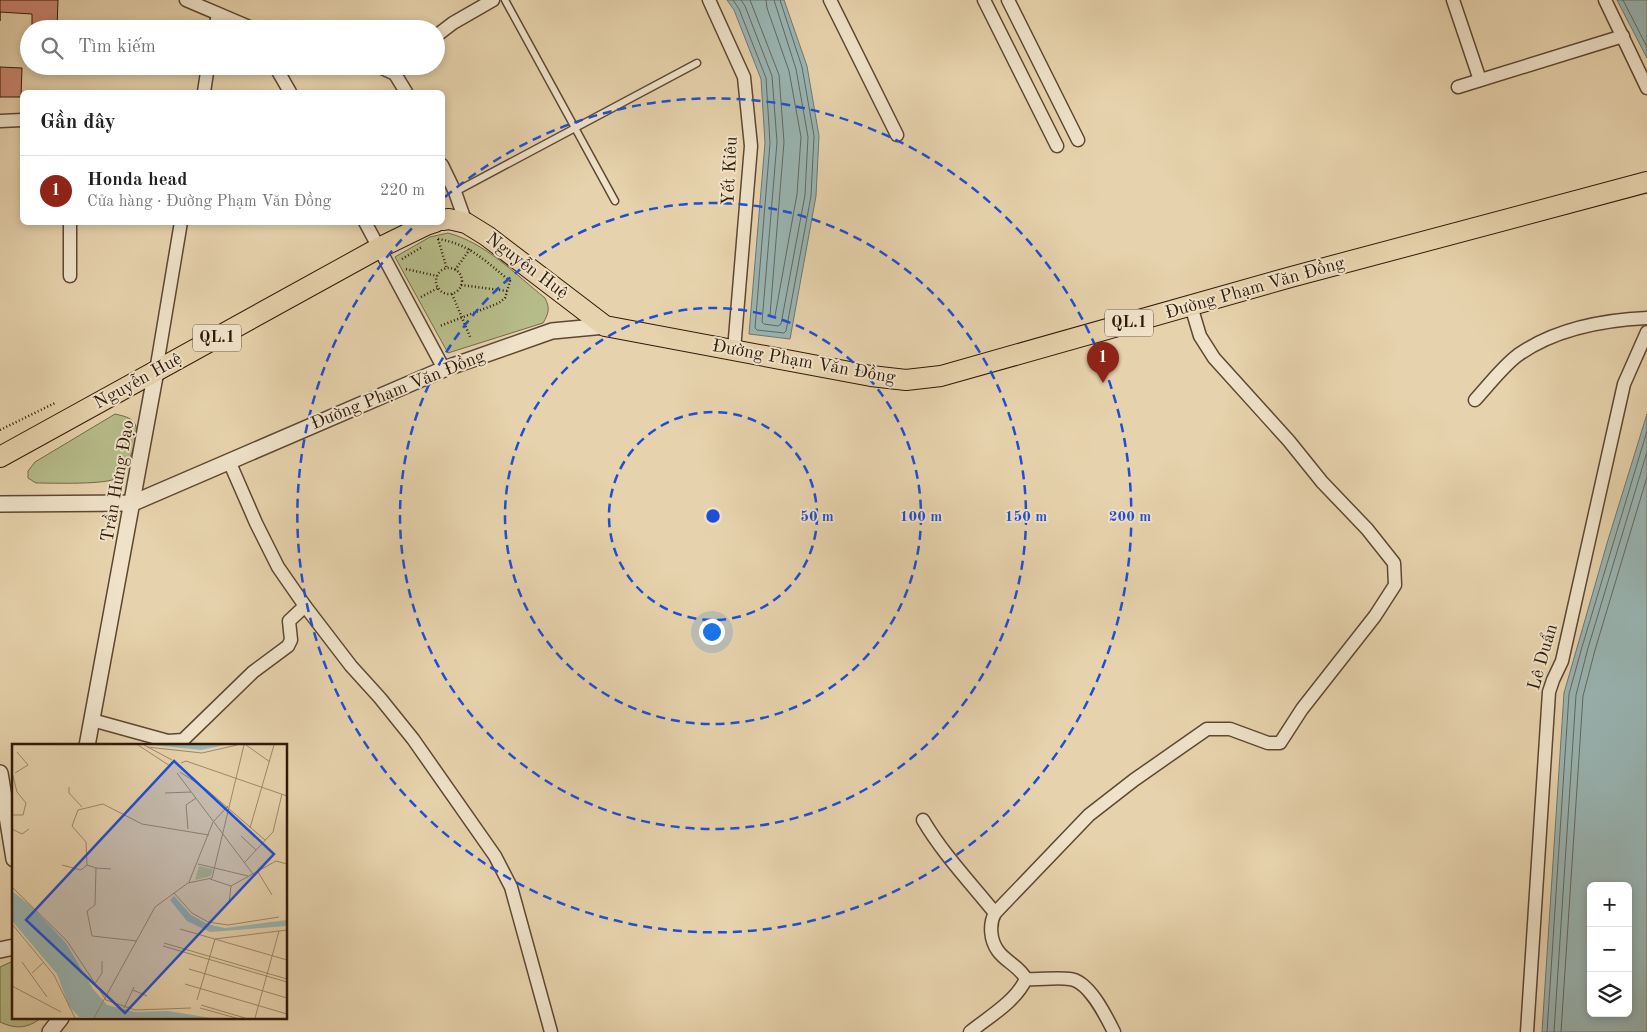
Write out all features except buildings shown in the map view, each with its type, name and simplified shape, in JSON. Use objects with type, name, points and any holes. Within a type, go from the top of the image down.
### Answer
[{"type":"main road","name":"Đường Phạm Văn Đồng","points":[[605,326],[872,376],[906,380],[941,376],[1291,277],[1647,182]]},
{"type":"main road","name":"Nguyễn Huệ","points":[[445,222],[449,219],[466,223],[487,236],[605,326]]},
{"type":"main road","name":"Nguyễn Huệ","points":[[0,457],[379,248],[426,225],[438,227]]},
{"type":"street","points":[[186,0],[232,20]]},
{"type":"street","points":[[445,29],[493,0]]},
{"type":"street","name":"Yết Kiêu","points":[[709,0],[744,77],[751,146],[734,350]]},
{"type":"street","points":[[830,0],[897,135]]},
{"type":"street","points":[[984,0],[1057,146]]},
{"type":"street","points":[[1008,0],[1078,140]]},
{"type":"street","points":[[1452,0],[1480,80]]},
{"type":"street","points":[[1605,0],[1647,88]]},
{"type":"street","points":[[217,20],[218,14]]},
{"type":"street","points":[[1458,87],[1623,36]]},
{"type":"street","points":[[204,90],[207,75]]},
{"type":"street","points":[[281,75],[289,90]]},
{"type":"street","points":[[401,75],[405,90]]},
{"type":"street","points":[[0,121],[20,120]]},
{"type":"street","points":[[445,171],[466,223]]},
{"type":"street","points":[[70,225],[70,276]]},
{"type":"street","name":"Trần Hưng Đạo","points":[[87,744],[133,502],[181,225]]},
{"type":"street","points":[[367,225],[444,369]]},
{"type":"street","points":[[1026,979],[1022,971],[998,951],[991,930],[995,913],[1089,815],[1134,780],[1207,729],[1230,729],[1268,742],[1280,744],[1302,708],[1375,616],[1395,585],[1394,562],[1367,529],[1322,482],[1290,441],[1214,358],[1200,336],[1191,306]]},
{"type":"street","points":[[1475,400],[1517,356],[1545,339],[1573,329],[1617,319],[1647,318]]},
{"type":"street","name":"Đường Phạm Văn Đồng","points":[[0,504],[133,502],[444,369],[552,331],[605,326]]},
{"type":"street","name":"Lê Duẩn","points":[[1527,1032],[1549,692],[1562,661],[1624,384],[1647,332]]},
{"type":"street","points":[[229,461],[256,523],[278,567],[350,666],[380,698],[413,739],[495,856],[511,886],[551,1032]]},
{"type":"street","points":[[92,720],[168,741],[183,740],[253,672],[288,646],[291,640],[289,622],[305,606]]},
{"type":"street","points":[[0,773],[12,847]]},
{"type":"street","points":[[923,820],[940,847],[995,913]]},
{"type":"street","points":[[970,1032],[1009,1002],[1026,979]]},
{"type":"street","points":[[1026,979],[1071,979],[1082,984],[1107,1018],[1114,1032]]},
{"type":"street","points":[[51,1032],[60,1020]]},
{"type":"lane","points":[[505,0],[615,201]]},
{"type":"lane","points":[[455,192],[697,63]]},
{"type":"path","points":[[430,243],[438,227]]},
{"type":"path","points":[[438,227],[454,241],[470,249],[510,281],[508,291],[499,303],[440,326]]},
{"type":"path","points":[[438,227],[447,269]]},
{"type":"path","points":[[402,259],[423,247]]},
{"type":"path","points":[[454,270],[470,249]]},
{"type":"path","points":[[406,269],[438,276]]},
{"type":"path","points":[[447,269],[454,270],[460,276],[461,285],[452,294],[444,293],[436,284],[440,272],[447,269]]},
{"type":"path","points":[[461,285],[508,291]]},
{"type":"path","points":[[422,297],[438,288]]},
{"type":"path","points":[[452,294],[471,339]]},
{"type":"path","points":[[0,430],[55,403]]},
{"type":"green space","points":[[448,233],[475,244],[487,252],[545,298],[548,311],[543,323],[448,353],[395,257],[430,237]]},
{"type":"green space","points":[[115,414],[131,420],[135,424],[136,429],[135,444],[129,461],[117,478],[91,483],[36,483],[28,478],[28,471],[35,462]]},
{"type":"green space","points":[[12,962],[12,1020],[38,1020],[36,1022],[16,1027],[0,1022],[0,967]]},
{"type":"water","points":[[727,0],[784,0],[807,66],[819,136],[816,196],[790,339],[749,334],[765,143],[761,79],[734,10]]},
{"type":"water","points":[[1617,0],[1647,0],[1647,58]]},
{"type":"water","points":[[1647,414],[1647,1032],[1542,1032],[1564,693]]},
{"type":"place","name":"Honda head","points":[[1103,383]]}]
